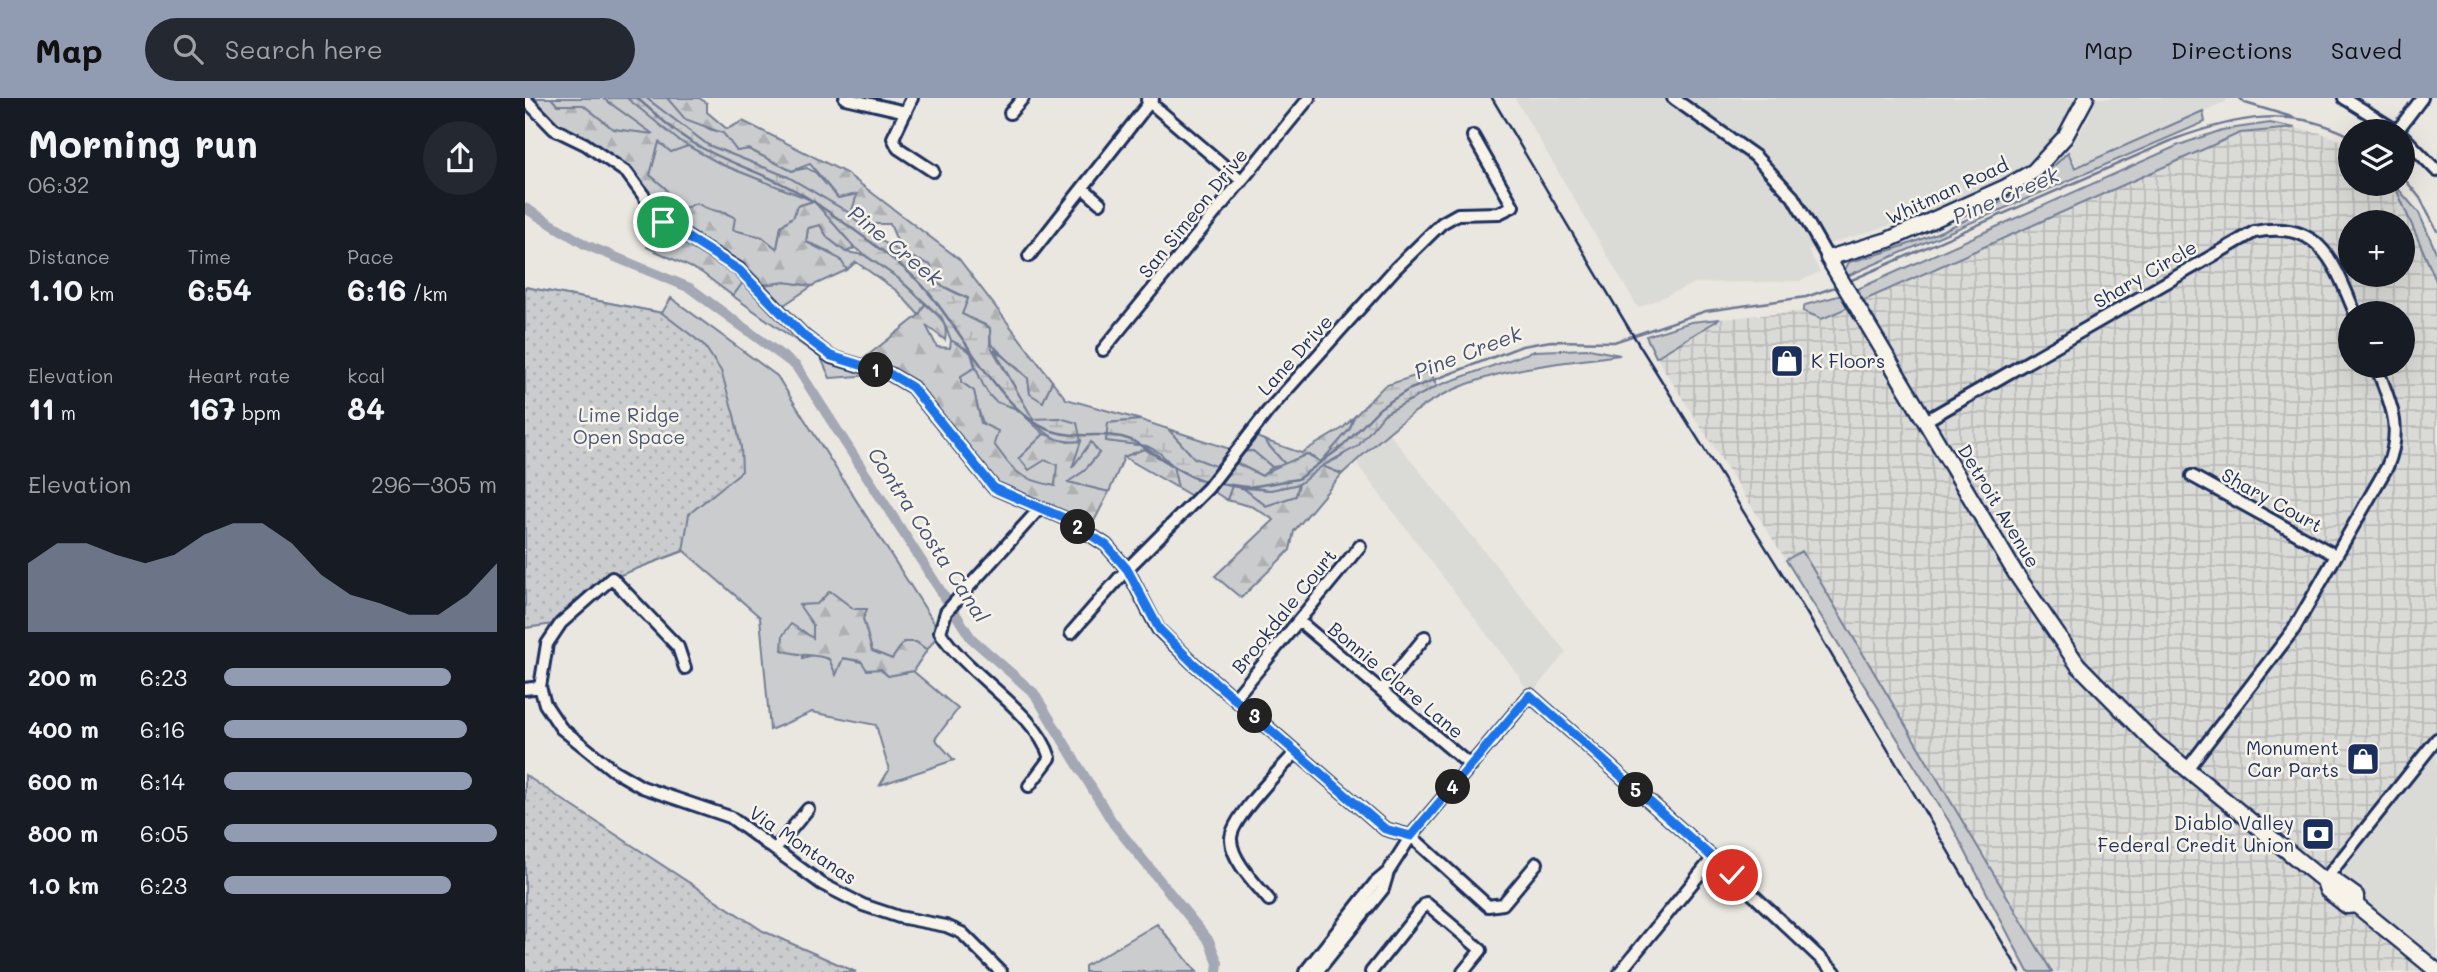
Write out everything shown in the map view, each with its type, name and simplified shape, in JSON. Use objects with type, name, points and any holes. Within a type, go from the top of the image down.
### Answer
[{"type":"street","points":[[845,98],[906,112]]},
{"type":"street","points":[[912,98],[893,138],[898,148],[933,171]]},
{"type":"street","points":[[1010,113],[1023,98]]},
{"type":"street","name":"San Simeon Drive","points":[[1103,350],[1309,98]]},
{"type":"street","name":"Detroit Avenue","points":[[1673,98],[1760,161],[1793,197],[2016,574],[2078,665],[2154,742],[2324,881],[2335,881],[2355,896],[2355,905],[2437,971]]},
{"type":"street","name":"Whitman Road","points":[[1828,258],[1888,240],[2004,188],[2034,171],[2066,137],[2086,98]]},
{"type":"street","points":[[2344,98],[2378,119]]},
{"type":"street","points":[[2406,119],[2422,98]]},
{"type":"street","points":[[525,99],[554,129],[585,144],[627,173],[663,222],[739,270],[804,336],[831,356],[890,374],[912,387],[994,488],[1066,519],[1106,545],[1127,569],[1159,629],[1295,753],[1385,829],[1411,836],[1488,906],[1503,904],[1537,863]]},
{"type":"street","points":[[1030,256],[1149,99],[1242,181]]},
{"type":"street","name":"Lane Drive","points":[[1071,633],[1127,569],[1208,488],[1239,452],[1268,411],[1395,269],[1443,223],[1458,214],[1499,213],[1513,205],[1473,136]]},
{"type":"street","points":[[2415,148],[2437,171]]},
{"type":"street","points":[[1083,188],[1100,203]]},
{"type":"street","name":"Shary Circle","points":[[1925,421],[2254,232],[2274,228],[2297,232],[2316,241],[2334,263],[2350,301]]},
{"type":"street","points":[[2186,769],[2294,629],[2396,447],[2395,423],[2380,378]]},
{"type":"street","name":"Shary Court","points":[[2192,476],[2335,555]]},
{"type":"street","points":[[1029,786],[1050,758],[1045,741],[1005,698],[948,645],[940,632],[946,612],[1040,508]]},
{"type":"street","name":"Brookdale Court","points":[[1235,698],[1360,546]]},
{"type":"street","points":[[525,689],[540,687],[547,644],[561,623],[612,578],[678,647],[685,668]]},
{"type":"street","name":"Bonnie Clare Lane","points":[[1299,621],[1471,766]]},
{"type":"street","points":[[1382,690],[1425,637]]},
{"type":"street","name":"Via Montanas","points":[[540,687],[545,704],[561,728],[593,756],[642,787],[730,817],[822,884],[863,905],[899,917],[946,926],[962,933],[1002,972]]},
{"type":"street","points":[[1317,972],[1383,889],[1388,872],[1411,836],[1530,695],[1835,972]]},
{"type":"street","points":[[2324,881],[2437,739]]},
{"type":"street","points":[[1269,900],[1235,856],[1230,839],[1235,824],[1295,753]]},
{"type":"street","points":[[775,849],[808,809]]},
{"type":"street","points":[[1620,972],[1712,859]]},
{"type":"street","points":[[1305,972],[1375,883],[1388,872]]},
{"type":"street","points":[[1371,972],[1426,903],[1481,950],[1463,972]]},
{"type":"shaded area","points":[[1515,98],[2077,98],[2041,156],[2021,171],[1924,215],[1808,250],[1820,272],[1800,281],[1695,283],[1638,308]]},
{"type":"shaded area","points":[[2096,98],[2225,98],[2227,101],[2075,169],[2068,152],[2088,119]]},
{"type":"shaded area","points":[[2295,128],[2338,139],[2338,196],[2399,196],[2405,210],[2338,210],[2338,287],[2415,287],[2415,232],[2437,283],[2437,739],[2324,881],[2437,972],[2052,972],[1802,551],[1786,560],[1656,357],[1720,319],[1803,311],[1822,319],[2240,132]]},
{"type":"shaded area","points":[[1388,432],[1566,652],[1530,695],[1518,675],[1359,467],[1357,461]]},
{"type":"shaded area","points":[[2437,739],[2437,971],[2324,881]]},
{"type":"green space","points":[[528,98],[551,98],[557,105],[583,105],[613,129],[653,134],[603,98],[627,98],[688,146],[671,152],[659,142],[650,175],[665,188],[679,210],[697,203],[725,213],[735,218],[733,230],[762,237],[777,249],[781,226],[794,216],[797,206],[814,201],[855,248],[846,252],[828,238],[820,225],[808,228],[806,242],[840,259],[847,270],[812,286],[785,282],[755,286],[746,278],[733,296],[701,272],[647,247],[663,222],[623,171],[554,129]]},
{"type":"green space","points":[[551,98],[603,98],[655,135],[613,129],[583,105],[557,105]]},
{"type":"green space","points":[[627,98],[646,98],[708,145],[788,177],[851,214],[866,230],[887,244],[931,265],[934,282],[968,299],[962,314],[990,328],[990,345],[1033,419],[1060,418],[1077,423],[1081,441],[1060,440],[1016,409],[995,401],[983,385],[972,352],[951,340],[942,318],[898,278],[855,248],[814,201],[723,165],[678,140]]},
{"type":"green space","points":[[646,98],[667,98],[709,129],[723,133],[737,151],[748,149],[792,171],[807,168],[816,173],[838,198],[858,194],[851,214],[788,177],[708,145]]},
{"type":"green space","points":[[667,98],[699,98],[707,103],[707,112],[727,129],[743,121],[846,173],[959,259],[1052,381],[1043,402],[1030,394],[1028,378],[991,344],[990,328],[962,314],[968,298],[934,282],[930,265],[903,255],[890,224],[858,224],[851,214],[857,194],[838,198],[810,164],[792,171],[749,149],[737,151],[723,133],[685,119]]},
{"type":"green space","points":[[2203,111],[2205,122],[1847,276],[1843,273],[1849,262],[1935,234],[1997,204],[2049,170],[2068,152],[2075,168]]},
{"type":"green space","points":[[2270,123],[2295,128],[2240,133],[1822,319],[1803,311],[1805,305],[1849,293],[2179,145],[2222,130]]},
{"type":"green space","points":[[659,142],[671,151],[688,146],[723,165],[814,201],[797,206],[794,216],[781,226],[777,249],[762,237],[732,230],[726,212],[679,211],[665,188],[650,175]]},
{"type":"green space","points":[[2399,196],[2404,196],[2419,213],[2437,254],[2437,283],[2415,232],[2415,210],[2405,210]]},
{"type":"green space","points":[[820,225],[828,238],[846,252],[864,255],[898,278],[925,304],[919,315],[897,291],[856,262],[847,270],[829,252],[806,242],[808,228]]},
{"type":"green space","points":[[746,277],[755,286],[785,282],[812,286],[778,309],[831,357],[890,374],[830,378],[821,358],[733,296]]},
{"type":"green space","points":[[525,287],[662,313],[671,298],[777,376],[940,632],[927,650],[916,642],[904,642],[892,659],[872,651],[863,619],[813,626],[813,639],[803,631],[803,658],[816,654],[829,659],[836,674],[843,658],[873,666],[888,676],[913,671],[958,709],[935,739],[954,760],[880,785],[889,770],[876,725],[812,712],[770,730],[760,617],[684,551],[612,578],[525,628]]},
{"type":"green space","name":"Lime Ridge Open Space","points":[[525,287],[662,313],[704,345],[721,371],[741,447],[742,471],[689,514],[683,551],[612,578],[561,623],[525,628]]},
{"type":"green space","points":[[925,304],[944,324],[945,340],[926,325],[937,347],[950,348],[951,340],[971,353],[975,367],[961,376],[961,382],[974,391],[981,423],[998,431],[994,444],[1019,473],[1055,486],[1057,465],[1045,460],[1029,470],[1019,458],[1044,434],[1068,442],[1081,441],[1072,468],[1091,442],[1099,453],[1084,471],[1068,482],[1109,492],[1088,533],[994,488],[912,387],[857,364],[919,315]]},
{"type":"green space","points":[[1720,319],[1656,357],[1646,336],[1691,322]]},
{"type":"green space","points":[[994,349],[1028,378],[1030,393],[1043,401],[1052,381],[1066,399],[1141,420],[1108,423],[1106,441],[1147,446],[1160,452],[1175,468],[1198,480],[1232,486],[1227,500],[1208,488],[1197,499],[1178,488],[1172,466],[1144,449],[1124,457],[1109,492],[1067,482],[1084,471],[1099,453],[1091,443],[1070,471],[1060,418],[1033,420]]},
{"type":"green space","points":[[1589,349],[1620,355],[1535,366],[1473,382],[1423,406],[1342,474],[1322,466],[1341,457],[1384,414],[1437,386],[1534,351]]},
{"type":"green space","points":[[975,367],[994,400],[1017,409],[1044,434],[1019,458],[1045,459],[1058,465],[1055,486],[1027,480],[1008,466],[999,455],[985,428],[974,391],[961,382],[961,376]]},
{"type":"green space","points":[[1430,371],[1437,386],[1384,414],[1358,446],[1322,466],[1299,484],[1270,490],[1198,480],[1173,466],[1160,453],[1147,446],[1106,441],[1108,423],[1141,420],[1168,429],[1194,458],[1223,469],[1230,460],[1262,476],[1307,454],[1321,462],[1350,429],[1354,417],[1384,386]]},
{"type":"green space","points":[[1354,417],[1350,429],[1321,462],[1307,454],[1286,465],[1264,440],[1301,453],[1343,428]]},
{"type":"green space","points":[[1168,429],[1239,452],[1253,451],[1272,467],[1262,476],[1231,460],[1223,469],[1194,458]]},
{"type":"green space","points":[[1252,435],[1264,440],[1286,465],[1272,467],[1253,451],[1239,452]]},
{"type":"green space","points":[[1144,449],[1173,466],[1178,488],[1124,457]]},
{"type":"green space","points":[[1322,466],[1342,474],[1294,531],[1290,550],[1241,598],[1215,576],[1274,520],[1253,507],[1227,500],[1232,486],[1243,488],[1266,506],[1296,496],[1299,484]]},
{"type":"green space","points":[[1299,484],[1296,496],[1266,506],[1243,488],[1270,490]]},
{"type":"green space","points":[[1802,551],[2052,972],[2028,972],[1952,826],[1786,560]]},
{"type":"green space","points":[[830,591],[854,609],[867,609],[863,619],[872,651],[892,659],[904,642],[916,642],[927,650],[913,671],[888,676],[881,669],[867,670],[861,661],[843,658],[836,675],[829,659],[782,650],[783,635],[791,624],[813,638],[813,625],[799,605],[817,604]]},
{"type":"green space","points":[[525,775],[763,931],[856,972],[525,972]]},
{"type":"green space","points":[[1157,924],[1197,972],[1085,972],[1085,966]]},
{"type":"waterway","name":"Pine Creek","points":[[637,98],[692,142],[801,194],[855,230],[897,263],[935,300],[998,387],[1033,421],[1062,434],[1111,436],[1131,440],[1188,475],[1210,482]]},
{"type":"waterway","points":[[2240,98],[2245,103],[2292,117]]},
{"type":"waterway","name":"Pine Creek","points":[[1847,282],[2198,131],[2241,120],[2263,118],[2305,120],[2338,131]]},
{"type":"waterway","name":"Pine Creek","points":[[2415,192],[2437,231]]},
{"type":"waterway","name":"Contra Costa Canal","points":[[525,208],[586,245],[690,288],[796,366],[971,638],[1034,693],[1113,823],[1209,941],[1218,963],[1217,972]]},
{"type":"waterway","name":"Pine Creek","points":[[1216,483],[1243,488],[1298,479],[1343,446],[1380,408],[1408,390],[1522,346],[1551,341],[1614,342],[1706,311],[1806,297],[1838,286]]},
{"type":"railway","points":[[1492,98],[1628,327],[1803,607],[2020,972]]},
{"type":"place","name":"K Floors","points":[[1787,361]]},
{"type":"place","name":"Monument Car Parts","points":[[2363,759]]},
{"type":"place","name":"Diablo Valley Federal Credit Union","points":[[2318,834]]},
{"type":"route","points":[[663,222],[739,270],[804,336],[831,356],[890,374],[912,387],[994,488],[1066,519],[1106,545],[1127,569],[1159,629],[1193,663],[1385,829],[1411,836],[1530,695],[1732,875]]}]
